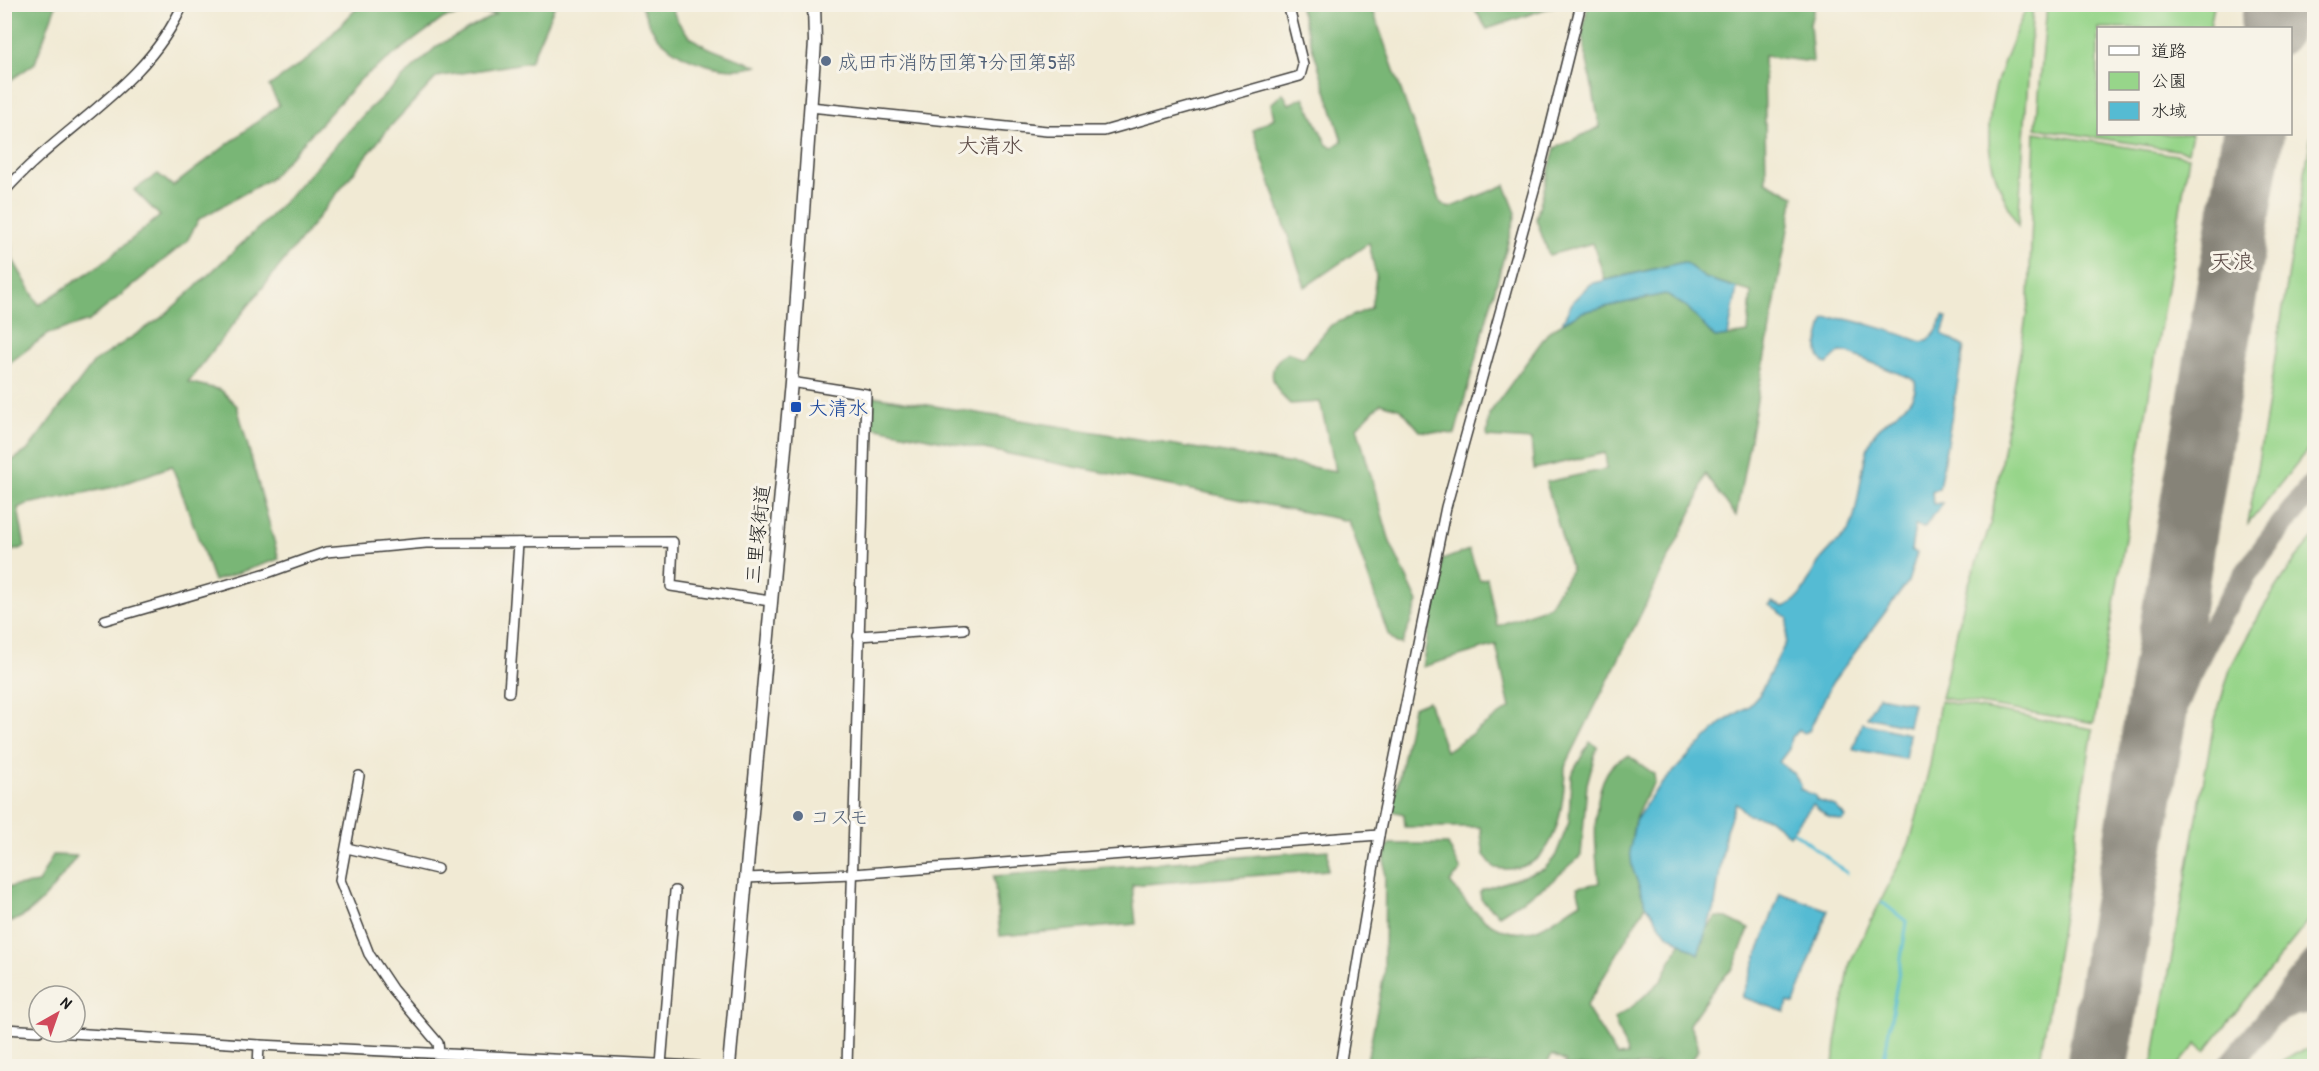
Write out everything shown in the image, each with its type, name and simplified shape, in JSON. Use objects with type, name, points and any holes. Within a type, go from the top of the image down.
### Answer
[{"type":"main road","name":"三里塚街道","points":[[729,1066],[791,382],[815,42],[814,4]]},
{"type":"street","points":[[4,192],[24,169],[127,82],[152,57],[183,4]]},
{"type":"street","points":[[810,107],[1047,131],[1116,129],[1300,76],[1303,72],[1303,65],[1288,4]]},
{"type":"street","points":[[1340,1066],[1379,835],[1425,603],[1451,486],[1538,175],[1581,4]]},
{"type":"street","points":[[791,382],[866,393],[847,1066]]},
{"type":"street","points":[[105,620],[267,573],[326,552],[426,543],[673,542],[671,586],[770,601]]},
{"type":"street","points":[[509,692],[519,543]]},
{"type":"street","points":[[858,636],[964,629]]},
{"type":"street","points":[[359,776],[340,880],[369,954],[393,990],[438,1043],[439,1052]]},
{"type":"street","points":[[746,878],[853,874],[1379,835]]},
{"type":"street","points":[[347,848],[437,869]]},
{"type":"street","points":[[661,1065],[675,891]]},
{"type":"street","points":[[4,1029],[27,1030]]},
{"type":"street","points":[[87,1034],[259,1045],[439,1052],[614,1064],[697,1066]]},
{"type":"street","points":[[258,1066],[259,1045]]},
{"type":"green space","points":[[5,4],[56,5],[35,63],[5,84]]},
{"type":"green space","points":[[2028,4],[2033,5],[2018,226],[1995,175],[1989,146],[1989,125],[2003,63]]},
{"type":"green space","points":[[360,5],[555,5],[530,62],[437,77],[388,129],[188,382],[221,390],[237,406],[279,559],[214,581],[172,466],[114,487],[27,504],[18,508],[25,547],[5,553],[5,465],[27,451],[94,362],[161,318],[190,292],[267,220],[368,110],[437,46],[496,14],[471,13],[444,18],[361,79],[270,179],[199,219],[187,241],[89,321],[48,334],[9,363],[5,363],[5,203],[13,260],[39,305],[100,265],[160,216],[134,190],[158,174],[173,186],[279,105],[269,86],[308,59]]},
{"type":"green space","points":[[641,5],[671,5],[677,20],[694,39],[705,46],[757,66],[720,68],[682,55],[658,37],[649,24]]},
{"type":"green space","points":[[1299,5],[1371,5],[1441,203],[1449,208],[1505,185],[1516,213],[1455,434],[1420,431],[1401,409],[1381,403],[1357,427],[1390,542],[1418,602],[1402,644],[1396,643],[1388,634],[1349,521],[872,427],[872,396],[1336,471],[1320,402],[1290,404],[1275,385],[1273,371],[1280,358],[1287,352],[1303,358],[1331,325],[1371,308],[1376,276],[1369,243],[1305,287],[1253,130],[1274,118],[1271,104],[1283,93],[1289,104],[1304,97],[1327,145],[1333,147],[1342,141]]},
{"type":"green space","points":[[1472,5],[1557,5],[1487,29]]},
{"type":"green space","points":[[1588,5],[1815,5],[1810,24],[1813,62],[1764,56],[1766,181],[1794,196],[1736,516],[1705,474],[1697,501],[1565,767],[1562,803],[1552,838],[1543,852],[1531,863],[1515,868],[1495,868],[1484,855],[1480,827],[1405,827],[1404,814],[1392,811],[1413,707],[1428,701],[1446,751],[1510,708],[1496,645],[1422,667],[1442,560],[1469,550],[1480,580],[1487,578],[1497,626],[1549,606],[1571,570],[1546,482],[1607,469],[1605,453],[1534,469],[1531,440],[1487,437],[1489,414],[1549,331],[1582,312],[1665,294],[1687,307],[1715,338],[1748,333],[1751,292],[1705,278],[1684,262],[1605,280],[1593,243],[1549,255],[1536,219],[1555,148],[1600,127],[1582,35]]},
{"type":"green space","points":[[2047,5],[2214,5],[2210,27],[2097,27],[2097,135],[2192,135],[2188,152],[2036,128]]},
{"type":"green space","points":[[2314,117],[2314,442],[2248,524]]},
{"type":"green space","points":[[2035,132],[2189,157],[2094,723],[1941,698],[1968,586],[1990,526],[2029,300]]},
{"type":"green space","points":[[2314,537],[2314,914],[2205,1051],[2196,1044],[2178,1066],[2152,1066],[2214,723],[2231,666],[2263,608],[2296,558]]},
{"type":"green space","points":[[1940,701],[2093,729],[2039,1066],[1834,1066],[1850,963],[1910,842],[1930,765]]},
{"type":"green space","points":[[1590,742],[1597,747],[1587,784],[1581,856],[1551,882],[1499,915],[1481,899],[1480,893],[1482,890],[1544,869],[1555,857],[1569,822],[1571,775]]},
{"type":"green space","points":[[1629,756],[1654,774],[1655,783],[1638,813],[1633,827],[1632,842],[1635,873],[1646,905],[1586,1007],[1617,1056],[1628,1055],[1614,1019],[1633,1006],[1661,981],[1681,941],[1698,954],[1707,929],[1716,917],[1727,918],[1749,929],[1733,968],[1717,984],[1689,1024],[1698,1046],[1692,1060],[1686,1066],[1656,1063],[1653,1066],[1564,1066],[1566,1062],[1552,1055],[1545,1066],[1366,1066],[1384,974],[1385,853],[1389,844],[1448,844],[1461,871],[1450,882],[1476,913],[1498,928],[1510,932],[1537,929],[1581,902],[1577,887],[1599,883],[1595,832],[1600,792],[1606,775],[1615,763]]},
{"type":"green space","points":[[1328,850],[1328,870],[1132,885],[1136,924],[1000,936],[994,876]]},
{"type":"green space","points":[[53,855],[77,856],[37,906],[17,920],[5,924],[5,883],[9,887],[38,883]]},
{"type":"green space","points":[[2308,1049],[2314,1055],[2314,1066],[2274,1066],[2295,1053]]},
{"type":"water","points":[[1684,262],[1705,278],[1737,288],[1728,336],[1715,338],[1687,307],[1665,294],[1582,312],[1562,323],[1573,301],[1590,284]]},
{"type":"water","points":[[1943,316],[1947,318],[1942,334],[1964,347],[1939,488],[1932,492],[1933,504],[1943,503],[1924,528],[1915,526],[1911,551],[1917,553],[1908,582],[1832,683],[1809,731],[1804,733],[1800,730],[1791,737],[1789,749],[1779,762],[1793,773],[1801,785],[1800,789],[1816,796],[1816,800],[1835,806],[1846,817],[1842,821],[1828,817],[1813,804],[1789,835],[1768,818],[1748,815],[1736,803],[1726,830],[1715,905],[1698,954],[1666,933],[1646,905],[1632,867],[1630,849],[1635,821],[1652,795],[1691,753],[1723,722],[1749,706],[1759,695],[1786,642],[1788,618],[1769,605],[1772,602],[1783,607],[1796,600],[1818,563],[1848,532],[1856,510],[1869,443],[1879,428],[1907,404],[1915,389],[1915,381],[1910,378],[1848,353],[1840,352],[1827,364],[1822,361],[1818,345],[1824,320],[1831,318],[1856,321],[1922,342],[1938,329]]},
{"type":"water","points":[[1879,696],[1913,703],[1908,726],[1867,717]]},
{"type":"water","points":[[1862,723],[1909,734],[1905,759],[1853,749]]},
{"type":"water","points":[[1780,893],[1828,910],[1794,1004],[1788,1002],[1785,1012],[1742,997]]},
{"type":"waterway","points":[[1793,831],[1847,873]]},
{"type":"waterway","points":[[1882,902],[1907,922],[1883,1066]]},
{"type":"taxiway","points":[[2143,790],[2183,689],[2223,610],[2260,555],[2314,484]]},
{"type":"taxiway","points":[[2229,1066],[2314,962]]},
{"type":"taxiway","points":[[2273,1015],[2292,1005],[2314,1002]]},
{"type":"runway","points":[[2271,27],[2275,4]]},
{"type":"runway","points":[[2097,1066],[2253,135]]},
{"type":"place","name":"成田市消防団第7分団第5部","points":[[826,61]]},
{"type":"place","name":"大清水","points":[[796,407]]},
{"type":"place","name":"コスモ","points":[[798,816]]},
{"type":"district","name":"大清水","points":[[990,145]]},
{"type":"district","name":"天浪","points":[[2232,261]]}]
